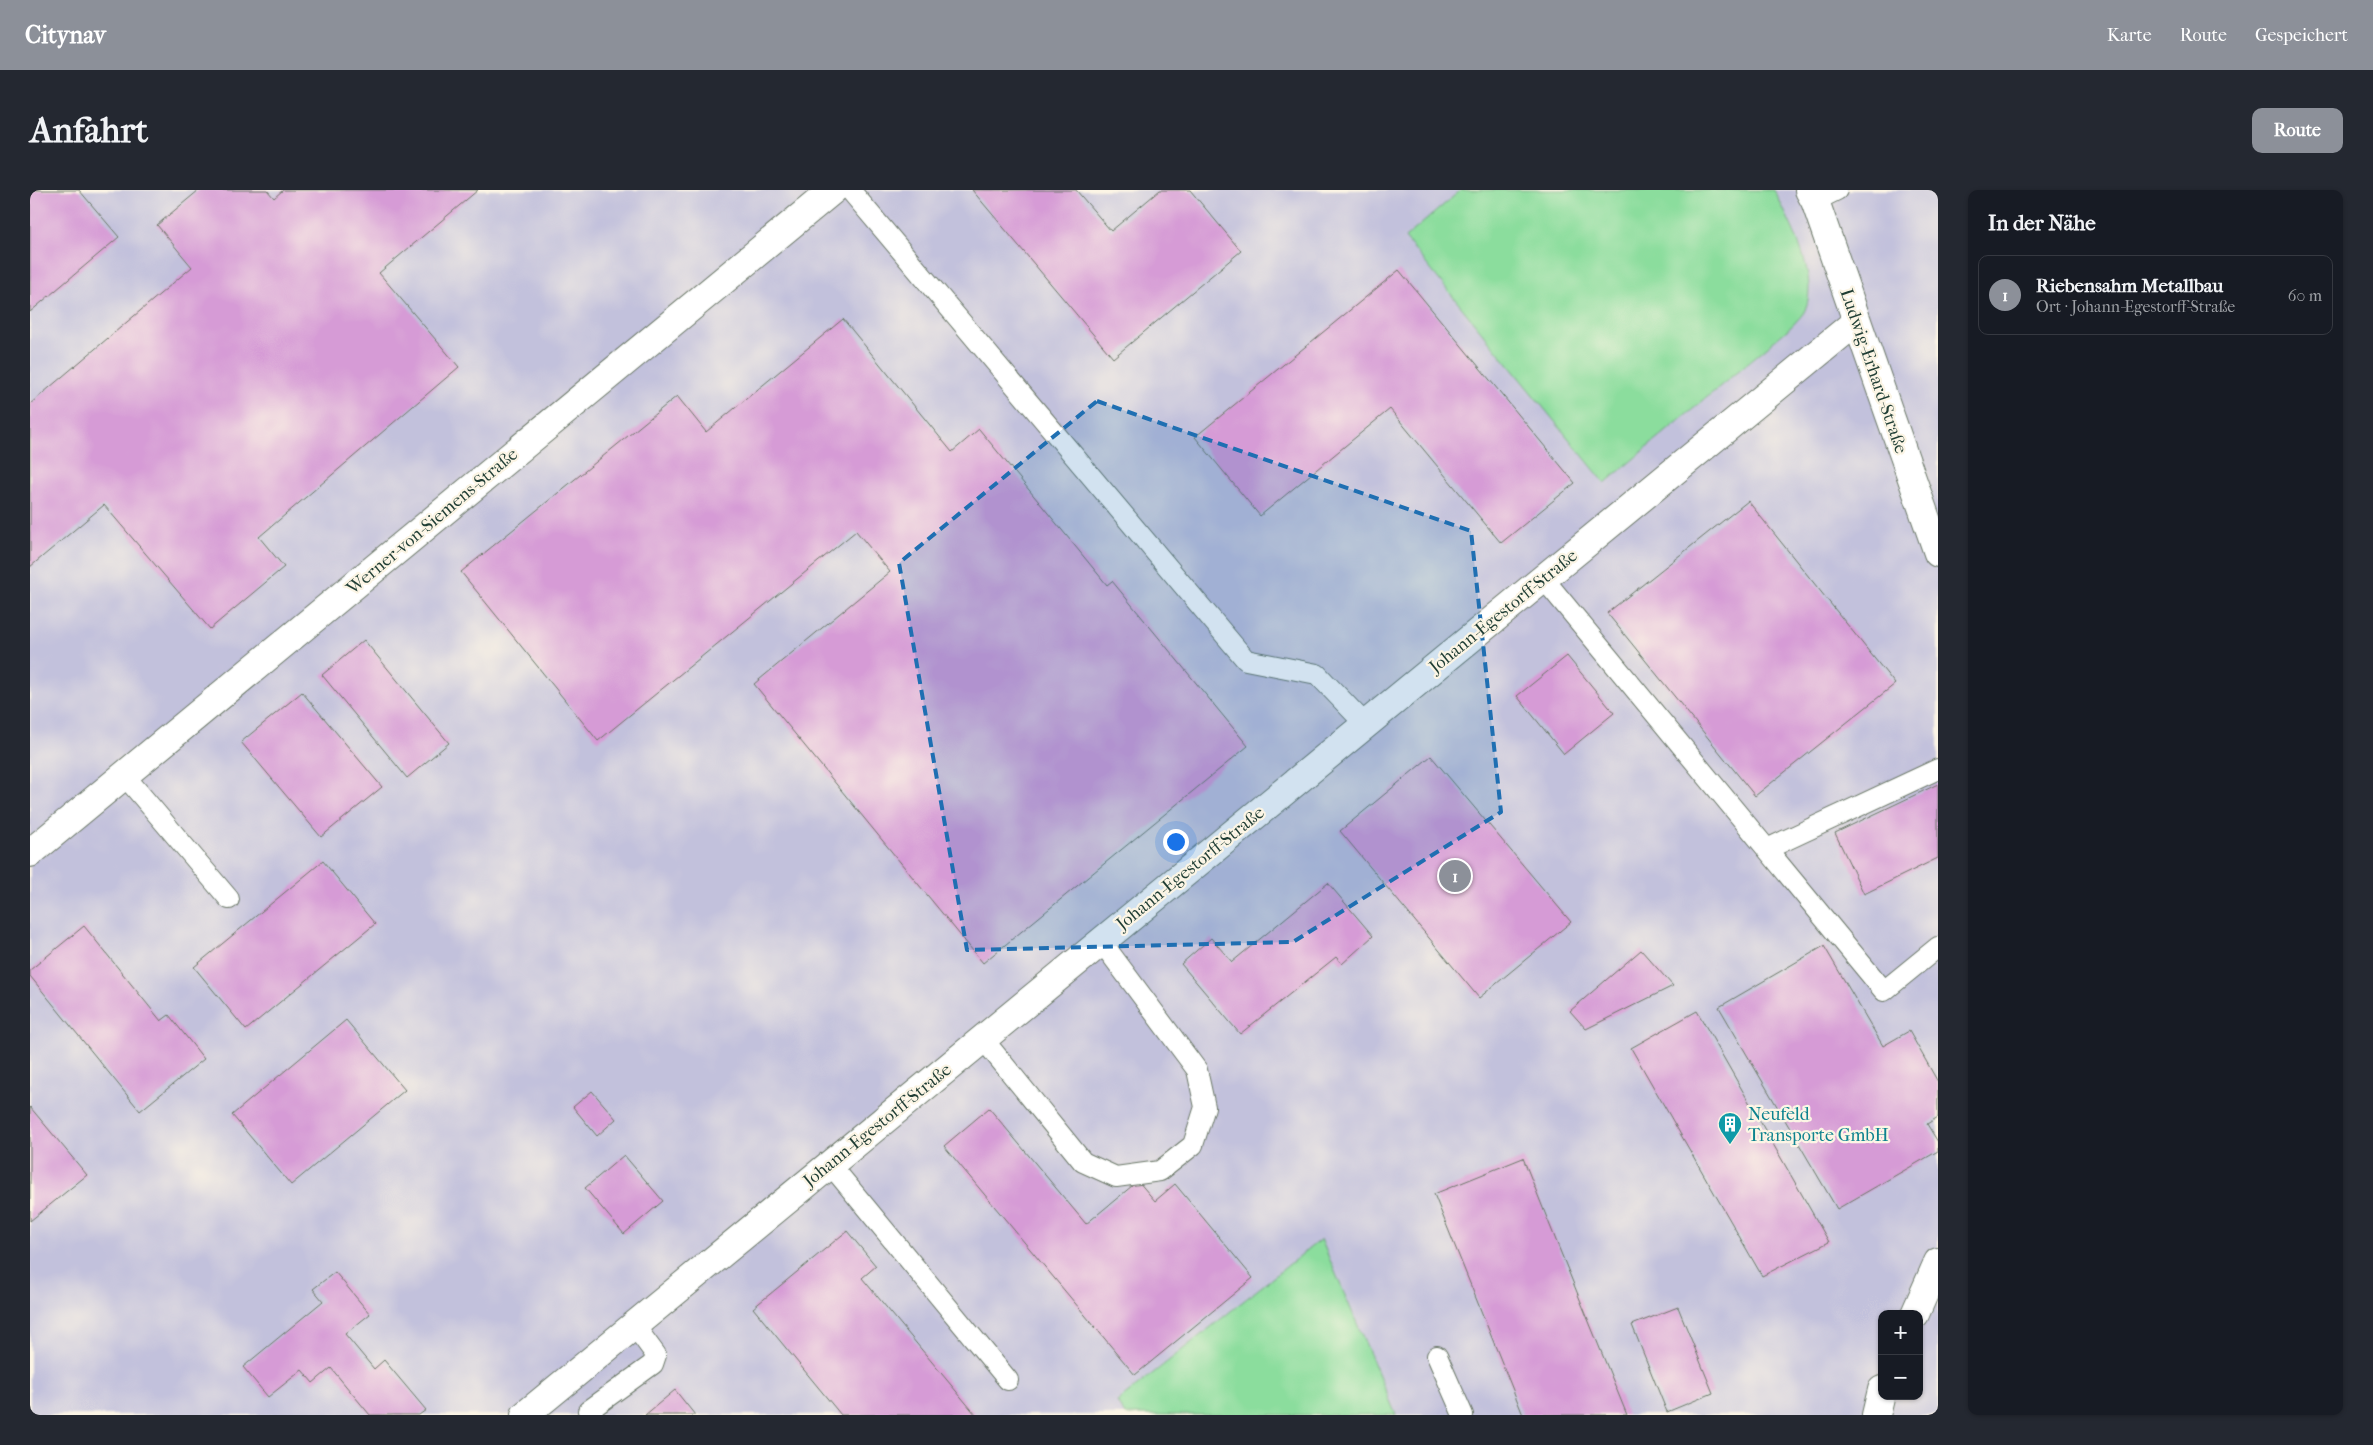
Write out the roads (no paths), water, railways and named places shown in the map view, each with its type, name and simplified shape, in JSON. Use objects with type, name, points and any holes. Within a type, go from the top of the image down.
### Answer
[{"type":"street","name":"Werner-von-Siemens-Straße","points":[[30,853],[833,190]]},
{"type":"street","name":"Ludwig-Erhard-Straße","points":[[1820,194],[1856,321],[1931,513],[1938,553]]},
{"type":"street","name":"Johann-Egestorff-Straße","points":[[524,1415],[1856,321]]},
{"type":"street","points":[[1917,1310],[1938,1262]]},
{"type":"street","points":[[1876,1415],[1880,1400]]},
{"type":"lane","points":[[850,190],[1246,660],[1317,674],[1365,724]]},
{"type":"lane","points":[[1543,578],[1884,991],[1938,947]]},
{"type":"lane","points":[[1767,849],[1938,769]]},
{"type":"lane","points":[[124,775],[229,899]]},
{"type":"lane","points":[[982,1039],[1084,1162],[1116,1177],[1160,1171],[1193,1145],[1205,1107],[1197,1070],[1101,941]]},
{"type":"lane","points":[[830,1164],[1008,1380]]},
{"type":"lane","points":[[591,1415],[588,1410],[653,1364],[656,1354],[634,1326]]},
{"type":"lane","points":[[1437,1356],[1463,1415]]},
{"type":"place","name":"Riebensahm Metallbau","points":[[1455,876]]},
{"type":"place","name":"Neufeld Transporte GmbH","points":[[1730,1145]]}]
